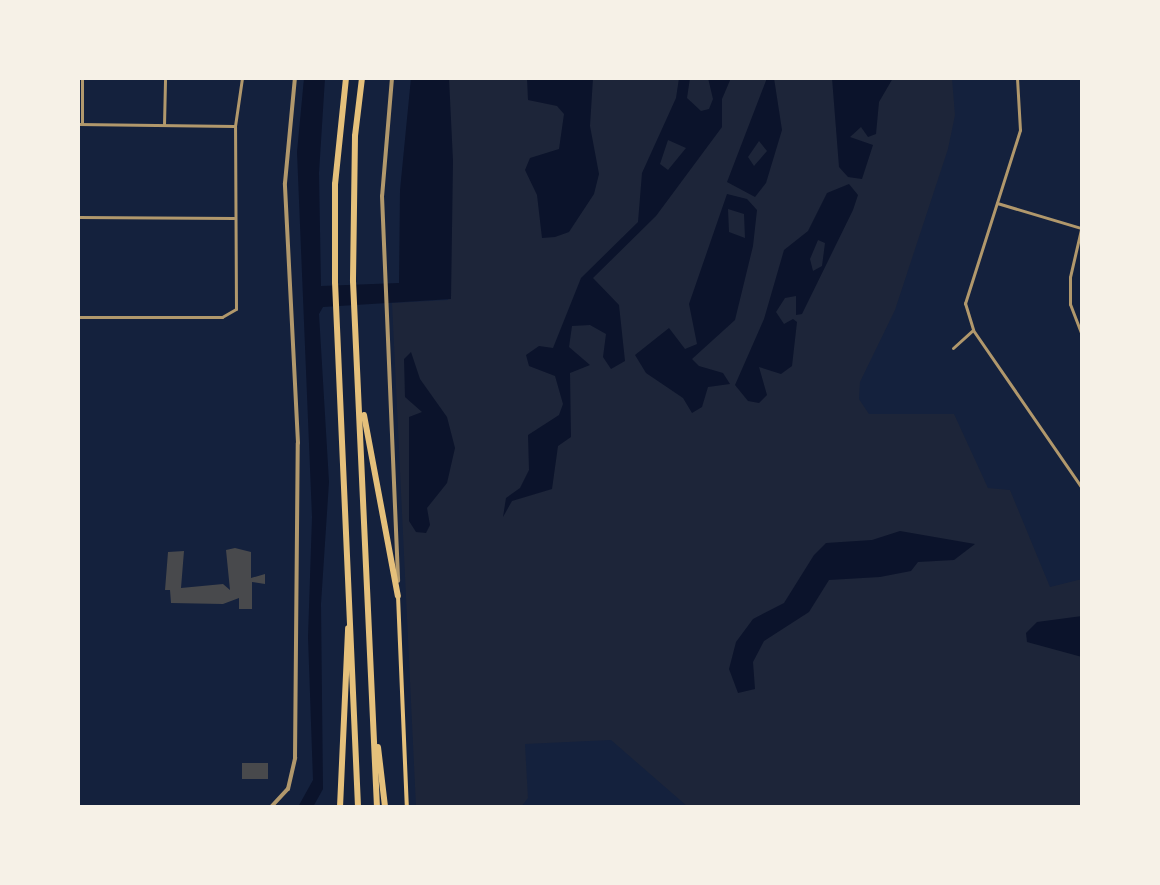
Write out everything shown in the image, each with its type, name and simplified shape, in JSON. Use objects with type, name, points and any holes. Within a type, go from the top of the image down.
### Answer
[{"type":"highway","points":[[346,78],[335,184],[335,282],[358,807]]},
{"type":"highway","points":[[362,78],[355,136],[353,281],[362,407],[377,807]]},
{"type":"highway","points":[[362,407],[398,596]]},
{"type":"highway","points":[[340,807],[343,662],[350,613]]},
{"type":"highway","points":[[373,719],[385,807]]},
{"type":"main road","points":[[398,596],[407,807]]},
{"type":"street","points":[[82,78],[80,124],[235,126]]},
{"type":"street","points":[[78,317],[222,317],[236,309],[235,126],[242,78]]},
{"type":"street","points":[[271,807],[288,789],[295,758],[298,443],[285,183],[295,78]]},
{"type":"street","points":[[392,78],[382,162],[398,596]]},
{"type":"street","points":[[1017,78],[1020,130],[965,303],[973,330],[1080,488]]},
{"type":"street","points":[[164,125],[165,80]]},
{"type":"street","points":[[997,203],[1082,226],[1070,277],[1070,304],[1082,335]]},
{"type":"street","points":[[78,217],[234,218]]},
{"type":"street","points":[[953,348],[973,330]]},
{"type":"shaded area","points":[[304,78],[325,78],[319,173],[321,286],[399,283],[400,190],[411,78],[449,78],[453,161],[451,299],[323,307],[319,314],[329,482],[321,604],[323,789],[313,807],[298,807],[313,780],[308,637],[312,517],[297,152]]},
{"type":"shaded area","points":[[445,78],[952,78],[955,115],[948,149],[895,310],[860,382],[859,399],[869,414],[954,414],[988,488],[1010,490],[1050,587],[1082,579],[1082,807],[688,807],[611,740],[525,744],[528,798],[521,807],[416,807],[392,303],[448,300]]},
{"type":"shaded area","points":[[527,78],[593,78],[590,126],[599,174],[594,194],[569,232],[555,237],[542,238],[537,195],[525,170],[530,158],[559,149],[564,114],[557,106],[528,100]]},
{"type":"shaded area","points":[[679,78],[690,78],[687,98],[701,111],[709,109],[713,99],[708,78],[731,78],[722,99],[722,127],[656,216],[593,278],[619,305],[625,361],[611,369],[603,357],[606,334],[590,325],[572,326],[569,347],[590,365],[570,373],[571,437],[558,446],[552,489],[512,501],[503,517],[506,498],[520,488],[529,470],[528,435],[559,415],[563,404],[555,376],[529,366],[526,355],[539,346],[553,348],[581,278],[638,222],[642,173],[676,98]],"holes":[[[668,140],[686,148],[668,170],[660,164]]]},
{"type":"shaded area","points":[[767,78],[774,78],[782,130],[766,183],[755,197],[727,182]],"holes":[[[759,141],[767,151],[754,166],[748,157]]]},
{"type":"shaded area","points":[[832,78],[893,78],[879,102],[876,134],[868,137],[861,127],[850,137],[873,145],[862,179],[848,177],[839,167]]},
{"type":"shaded area","points":[[849,184],[858,195],[802,314],[796,315],[796,296],[785,298],[776,312],[784,324],[793,319],[797,322],[792,366],[781,374],[759,367],[767,395],[759,403],[748,401],[735,385],[764,319],[784,250],[808,231],[827,193]],"holes":[[[818,240],[825,243],[822,266],[813,271],[810,259]]]},
{"type":"shaded area","points":[[727,194],[747,199],[757,210],[753,246],[735,320],[692,359],[699,366],[723,373],[730,384],[708,387],[702,407],[692,413],[683,398],[646,373],[635,355],[669,328],[685,349],[697,344],[689,304]],"holes":[[[728,209],[744,214],[745,238],[729,232]]]},
{"type":"shaded area","points":[[411,352],[420,379],[447,417],[455,448],[447,483],[427,508],[430,525],[426,533],[416,532],[409,521],[409,417],[422,412],[405,397],[404,359]]},
{"type":"shaded area","points":[[900,531],[975,544],[954,560],[918,562],[911,571],[880,577],[829,580],[809,612],[764,641],[753,662],[755,689],[738,693],[729,669],[736,642],[753,619],[784,603],[814,555],[826,543],[872,540]]},
{"type":"shaded area","points":[[1082,616],[1082,657],[1027,642],[1026,633],[1037,622]]},
{"type":"building","points":[[235,548],[251,552],[251,578],[265,574],[265,584],[252,582],[252,609],[239,609],[239,598],[223,604],[171,603],[170,590],[165,590],[168,552],[184,551],[181,588],[223,584],[230,590],[226,550]]},
{"type":"building","points":[[242,763],[268,763],[268,779],[242,779]]}]
